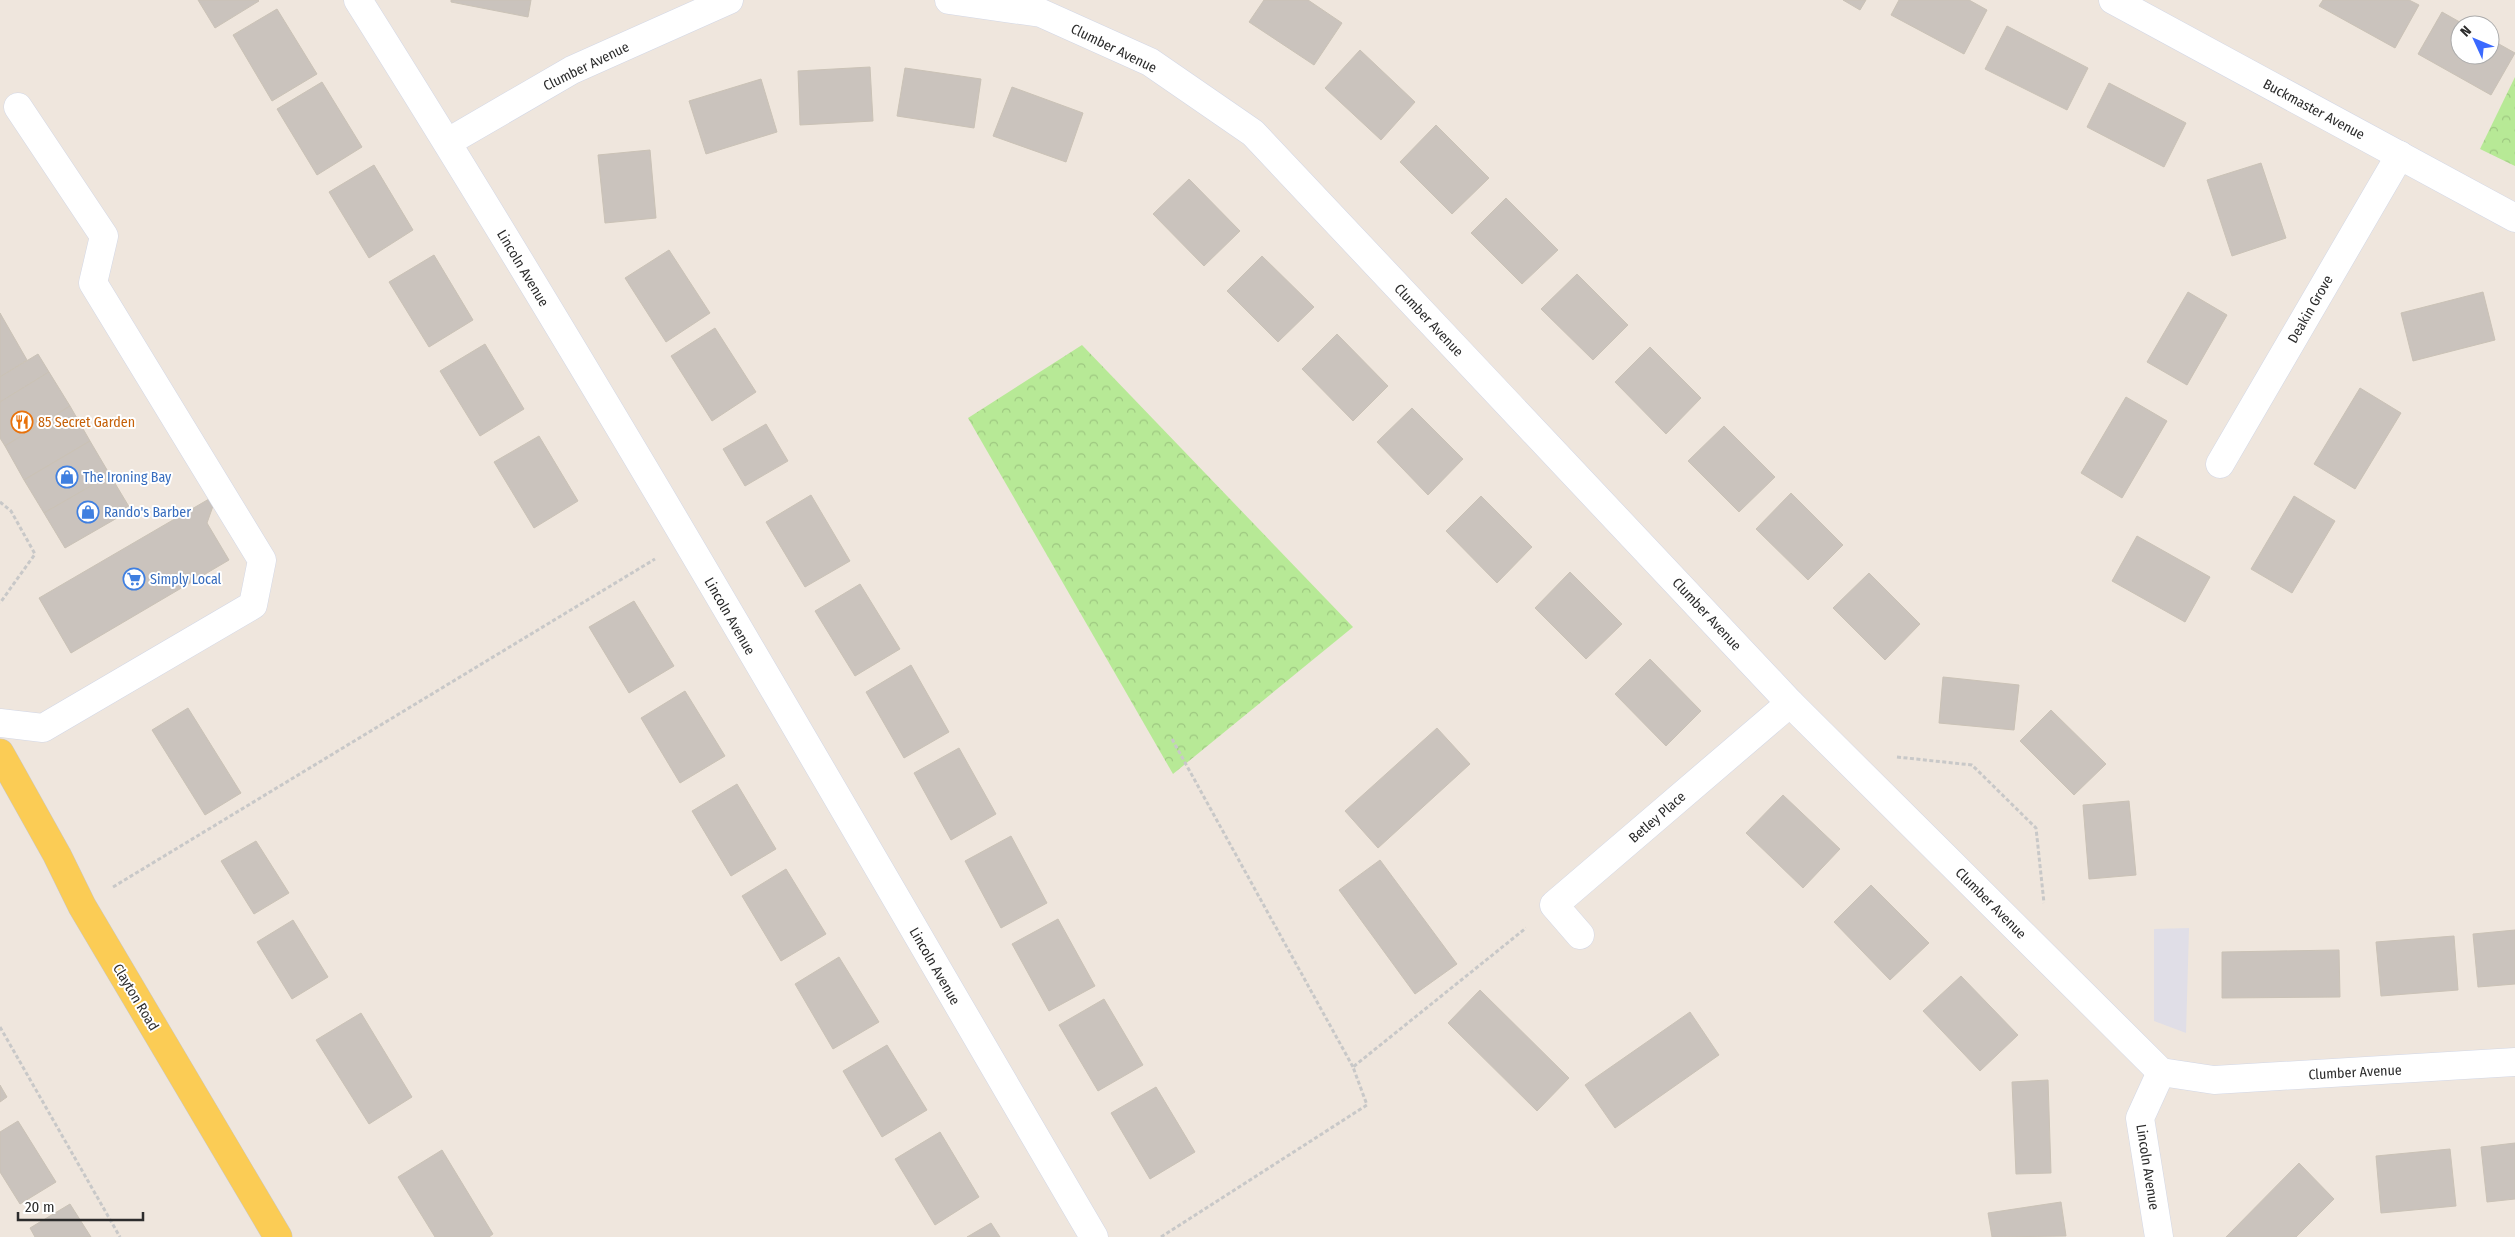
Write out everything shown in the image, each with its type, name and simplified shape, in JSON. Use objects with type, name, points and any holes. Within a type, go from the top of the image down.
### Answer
[{"type":"main road","name":"Clayton Road","points":[[0,753],[57,855],[82,906],[278,1237]]},
{"type":"street","name":"Lincoln Avenue","points":[[358,0],[448,142],[685,540],[1094,1237]]},
{"type":"street","name":"Clumber Avenue","points":[[448,142],[572,70],[729,0]]},
{"type":"street","name":"Clumber Avenue","points":[[949,0],[1041,13],[1150,62],[1253,133],[1790,703],[2161,1072],[2214,1080],[2515,1062]]},
{"type":"street","name":"Buckmaster Avenue","points":[[2113,0],[2515,218]]},
{"type":"street","points":[[0,723],[43,728],[253,605],[262,560],[93,283],[104,236],[18,107]]},
{"type":"street","name":"Deakin Grove","points":[[2220,464],[2400,155]]},
{"type":"street","name":"Betley Place","points":[[1554,905],[1790,703]]},
{"type":"street","points":[[1554,905],[1580,935]]},
{"type":"street","name":"Lincoln Avenue","points":[[2159,1237],[2140,1118],[2161,1072]]},
{"type":"path","points":[[0,502],[11,510],[35,554],[0,603]]},
{"type":"path","points":[[82,906],[685,540]]},
{"type":"path","points":[[1160,1237],[1367,1105],[1353,1067],[1172,739]]},
{"type":"path","points":[[1844,756],[1890,756],[1972,765],[2036,828],[2052,964]]},
{"type":"path","points":[[1353,1067],[1554,905]]},
{"type":"path","points":[[0,1027],[120,1237]]},
{"type":"shaded area","points":[[2189,928],[2186,1033],[2154,1021],[2154,929]]},
{"type":"green space","points":[[2515,77],[2515,166],[2480,149]]},
{"type":"green space","points":[[1082,345],[1353,627],[1173,774],[968,418]]},
{"type":"building","points":[[198,0],[258,0],[259,1],[215,28]]},
{"type":"building","points":[[451,0],[531,0],[528,17],[451,2]]},
{"type":"building","points":[[1264,0],[1308,0],[1342,23],[1314,65],[1249,22]]},
{"type":"building","points":[[1843,0],[1866,0],[1860,10]]},
{"type":"building","points":[[1899,0],[1969,0],[1987,10],[1964,54],[1891,15]]},
{"type":"building","points":[[2323,0],[2409,0],[2419,5],[2395,48],[2319,6]]},
{"type":"building","points":[[277,9],[317,74],[272,101],[233,35]]},
{"type":"building","points":[[2442,12],[2450,17],[2450,65],[2500,65],[2500,45],[2515,53],[2491,95],[2418,54]]},
{"type":"building","points":[[2007,26],[2088,68],[2067,110],[1985,69]]},
{"type":"building","points":[[1360,50],[1415,102],[1381,140],[1325,88]]},
{"type":"building","points":[[870,67],[873,121],[800,125],[798,71]]},
{"type":"building","points":[[905,68],[981,79],[974,128],[897,116]]},
{"type":"building","points":[[761,79],[777,132],[706,154],[689,101]]},
{"type":"building","points":[[322,82],[362,147],[317,175],[277,109]]},
{"type":"building","points":[[2109,83],[2186,123],[2164,167],[2087,127]]},
{"type":"building","points":[[1012,87],[1083,113],[1066,162],[993,136]]},
{"type":"building","points":[[1436,125],[1489,178],[1452,214],[1400,162]]},
{"type":"building","points":[[650,150],[656,218],[605,223],[598,155]]},
{"type":"building","points":[[2261,163],[2286,238],[2232,256],[2207,180]]},
{"type":"building","points":[[374,165],[413,230],[369,258],[329,192]]},
{"type":"building","points":[[1189,179],[1240,231],[1204,266],[1153,214]]},
{"type":"building","points":[[1506,198],[1558,250],[1522,284],[1471,233]]},
{"type":"building","points":[[669,250],[710,313],[666,342],[625,278]]},
{"type":"building","points":[[434,255],[473,320],[429,347],[389,282]]},
{"type":"building","points":[[1262,256],[1314,307],[1278,342],[1227,291]]},
{"type":"building","points":[[1577,274],[1628,325],[1593,360],[1541,309]]},
{"type":"building","points":[[2188,292],[2227,315],[2187,385],[2147,362]]},
{"type":"building","points":[[2483,292],[2495,340],[2413,361],[2401,313]]},
{"type":"building","points":[[0,313],[27,360],[0,377]]},
{"type":"building","points":[[715,328],[756,392],[712,421],[671,356]]},
{"type":"building","points":[[1337,334],[1388,386],[1353,421],[1302,369]]},
{"type":"building","points":[[485,344],[524,409],[480,436],[440,371]]},
{"type":"building","points":[[1650,347],[1701,398],[1666,434],[1615,382]]},
{"type":"building","points":[[38,354],[49,372],[0,402],[0,377]]},
{"type":"building","name":"85 Secret Garden","points":[[49,372],[70,406],[5,446],[0,438],[0,402]]},
{"type":"building","points":[[2360,388],[2401,413],[2355,489],[2314,464]]},
{"type":"building","points":[[2126,397],[2167,421],[2122,498],[2081,473]]},
{"type":"building","points":[[70,406],[90,441],[24,480],[5,446]]},
{"type":"building","points":[[1412,408],[1463,459],[1428,495],[1377,442]]},
{"type":"building","points":[[766,424],[788,461],[745,486],[723,449]]},
{"type":"building","points":[[1724,426],[1775,477],[1739,512],[1688,461]]},
{"type":"building","points":[[539,436],[578,501],[534,528],[494,462]]},
{"type":"building","name":"The Ironing Bay","points":[[90,441],[110,475],[44,513],[24,480]]},
{"type":"building","name":"Rando's Barber","points":[[110,475],[131,510],[65,548],[44,513]]},
{"type":"building","points":[[1791,493],[1843,545],[1808,580],[1756,529]]},
{"type":"building","points":[[811,495],[850,561],[805,587],[766,522]]},
{"type":"building","points":[[1481,496],[1532,547],[1497,583],[1446,531]]},
{"type":"building","points":[[2294,496],[2335,521],[2292,593],[2251,569]]},
{"type":"building","name":"Simply Local","points":[[209,499],[213,506],[207,523],[229,560],[71,653],[39,598]]},
{"type":"building","points":[[2137,536],[2210,577],[2185,622],[2112,581]]},
{"type":"building","points":[[1570,572],[1622,624],[1586,659],[1535,608]]},
{"type":"building","points":[[1869,573],[1920,624],[1885,660],[1833,608]]},
{"type":"building","points":[[860,584],[900,649],[855,676],[815,611]]},
{"type":"building","points":[[634,601],[674,666],[629,693],[589,627]]},
{"type":"building","points":[[1650,659],[1701,711],[1666,746],[1615,694]]},
{"type":"building","points":[[911,665],[949,732],[904,758],[866,692]]},
{"type":"building","points":[[1943,677],[2019,685],[2014,730],[1939,723]]},
{"type":"building","points":[[685,691],[725,756],[680,783],[641,718]]},
{"type":"building","points":[[188,708],[241,793],[205,815],[152,730]]},
{"type":"building","points":[[2051,710],[2106,764],[2074,795],[2020,741]]},
{"type":"building","points":[[1437,728],[1470,764],[1378,848],[1345,811]]},
{"type":"building","points":[[959,748],[996,814],[951,840],[914,773]]},
{"type":"building","points":[[737,784],[776,849],[731,876],[692,811]]},
{"type":"building","points":[[1783,795],[1840,849],[1803,888],[1746,833]]},
{"type":"building","points":[[2129,801],[2136,875],[2089,879],[2083,805]]},
{"type":"building","points":[[1011,836],[1047,903],[1001,928],[965,861]]},
{"type":"building","points":[[256,841],[289,893],[254,914],[221,861]]},
{"type":"building","points":[[1380,860],[1457,964],[1415,994],[1339,890]]},
{"type":"building","points":[[786,869],[826,934],[781,961],[742,896]]},
{"type":"building","points":[[1871,885],[1929,943],[1890,980],[1834,922]]},
{"type":"building","points":[[1058,919],[1095,986],[1049,1011],[1012,944]]},
{"type":"building","points":[[293,920],[328,977],[292,999],[257,942]]},
{"type":"building","points":[[2515,930],[2515,984],[2478,987],[2473,934]]},
{"type":"building","points":[[2454,936],[2458,990],[2381,996],[2376,942]]},
{"type":"building","points":[[2339,950],[2340,997],[2222,998],[2222,952]]},
{"type":"building","points":[[839,957],[879,1022],[833,1049],[795,984]]},
{"type":"building","points":[[1961,976],[2018,1035],[1980,1071],[1923,1011]]},
{"type":"building","points":[[1480,990],[1569,1078],[1537,1111],[1448,1023]]},
{"type":"building","points":[[1104,999],[1143,1065],[1098,1091],[1059,1025]]},
{"type":"building","points":[[1690,1012],[1719,1055],[1615,1128],[1585,1085]]},
{"type":"building","points":[[361,1013],[412,1097],[369,1124],[316,1040]]},
{"type":"building","points":[[887,1045],[927,1110],[882,1137],[843,1071]]},
{"type":"building","points":[[2048,1080],[2051,1173],[2016,1174],[2012,1082]]},
{"type":"building","points":[[0,1085],[7,1097],[0,1102]]},
{"type":"building","points":[[1156,1087],[1195,1152],[1150,1179],[1111,1113]]},
{"type":"building","points":[[18,1121],[56,1182],[20,1204],[0,1172],[0,1132]]},
{"type":"building","points":[[940,1132],[979,1197],[935,1225],[895,1159]]},
{"type":"building","points":[[2515,1143],[2515,1199],[2487,1202],[2481,1147]]},
{"type":"building","points":[[2450,1149],[2456,1206],[2381,1213],[2376,1156]]},
{"type":"building","points":[[442,1150],[493,1234],[489,1237],[435,1237],[398,1177]]},
{"type":"building","points":[[2299,1163],[2334,1199],[2296,1237],[2226,1237]]},
{"type":"building","points":[[2061,1202],[2066,1236],[1992,1237],[1988,1213]]},
{"type":"building","points":[[70,1204],[91,1237],[35,1237],[30,1228]]},
{"type":"building","points":[[991,1223],[1000,1237],[967,1237]]},
{"type":"place","name":"85 Secret Garden","points":[[22,422]]},
{"type":"place","name":"The Ironing Bay","points":[[67,477]]},
{"type":"place","name":"Rando's Barber","points":[[88,512]]},
{"type":"place","name":"Simply Local","points":[[134,579]]}]
